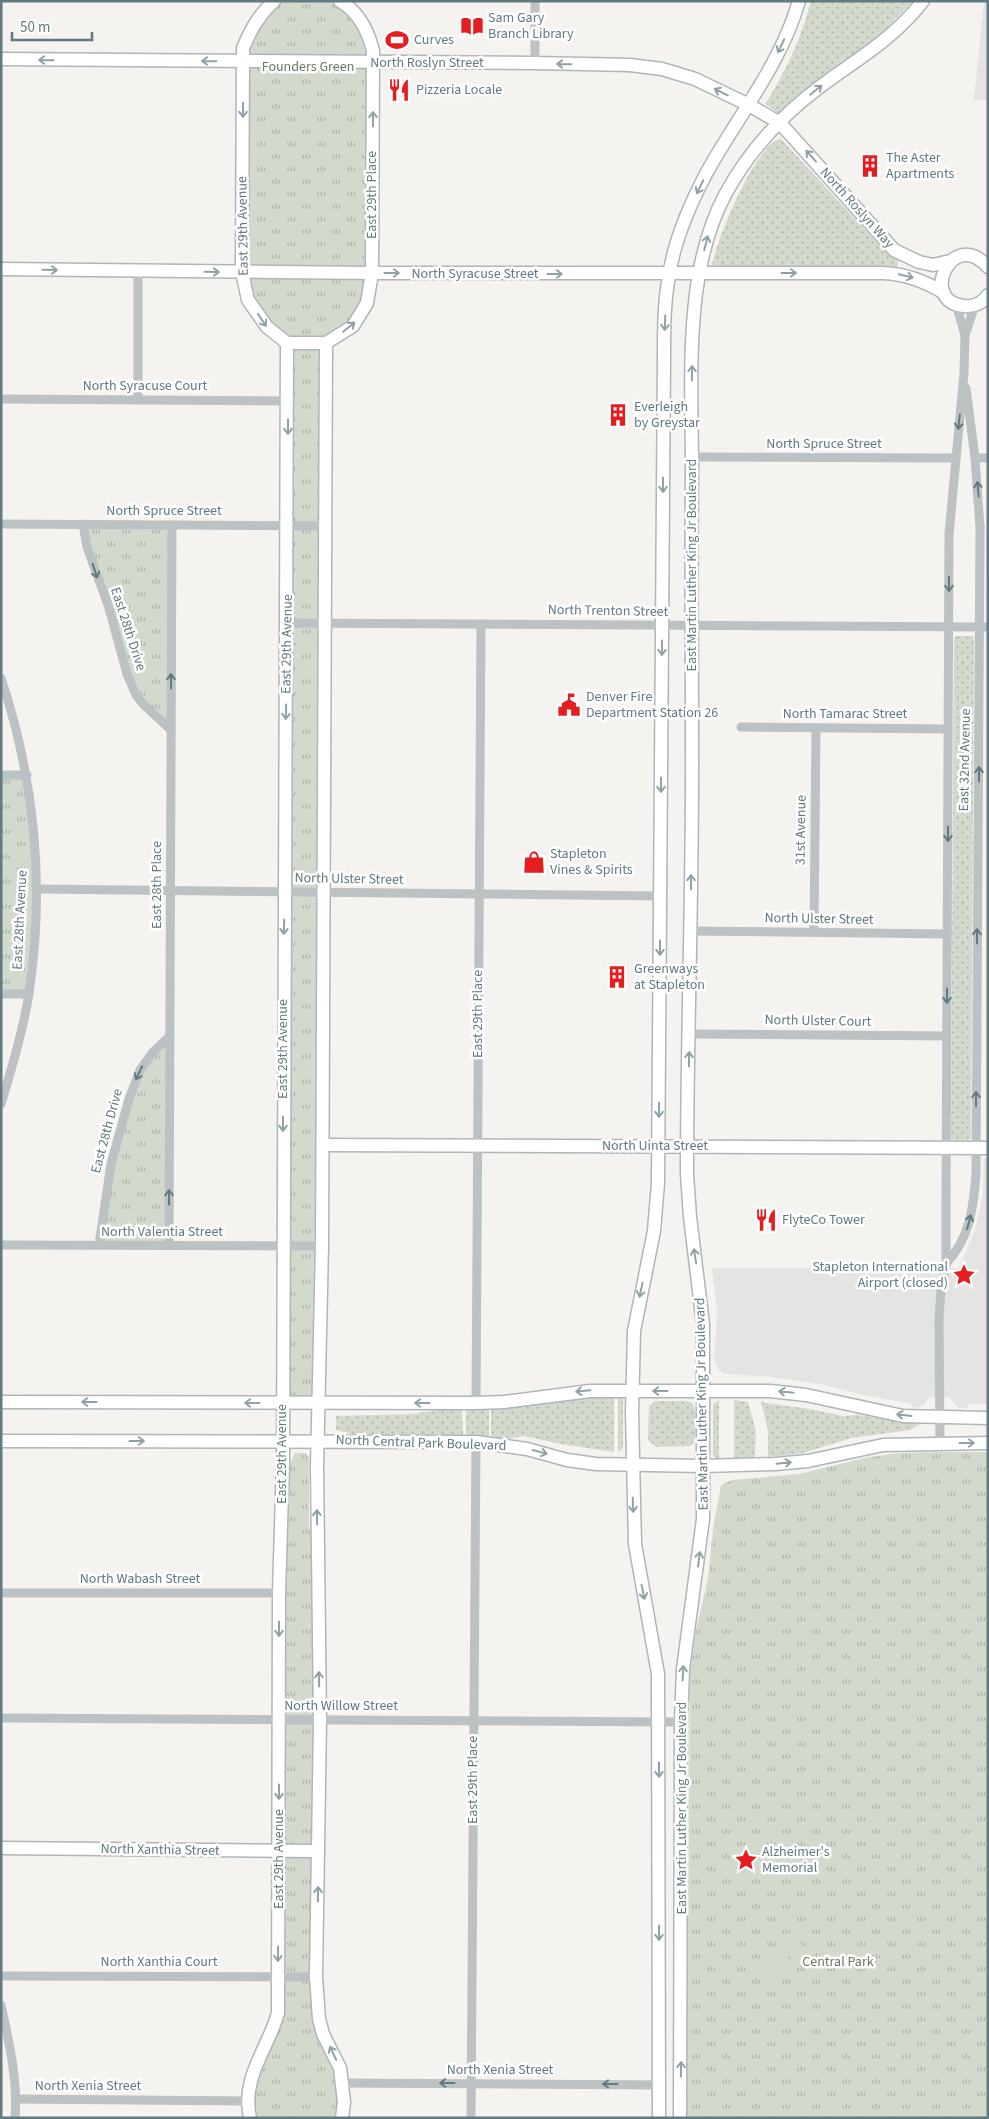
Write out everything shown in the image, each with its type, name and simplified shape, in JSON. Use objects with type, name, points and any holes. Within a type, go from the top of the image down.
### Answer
[{"type":"street","name":"East 29th Avenue","points":[[250,2118],[248,2101],[254,2066],[273,2032],[278,2013],[279,1593],[282,1441],[284,960],[286,892],[284,824],[288,623],[288,401],[287,343],[267,327],[248,300],[242,272],[243,62],[244,48],[250,30],[260,14],[274,1]]},
{"type":"street","name":"East 29th Place","points":[[326,343],[352,326],[358,318],[367,303],[372,273],[373,63],[369,34],[361,19],[348,5],[340,1]]},
{"type":"street","points":[[535,1],[535,63]]},
{"type":"street","name":"East Martin Luther King Jr Boulevard","points":[[659,2118],[659,1722],[655,1654],[636,1544],[632,1465],[632,1390],[634,1331],[656,1215],[666,296],[674,251],[695,198],[722,146],[750,106],[794,18],[799,1]]},
{"type":"street","name":"East Martin Luther King Jr Boulevard","points":[[680,2118],[681,1722],[683,1669],[703,1519],[703,1324],[690,1217],[687,1146],[690,1034],[693,328],[706,241],[727,192],[750,156],[764,138],[820,87],[889,38],[923,1]]},
{"type":"street","name":"North Roslyn Street","points":[[1,59],[630,65],[662,69],[695,79],[780,123]]},
{"type":"street","name":"North Roslyn Way","points":[[780,123],[894,250],[919,262],[933,264],[950,261],[966,255],[982,261],[988,267]]},
{"type":"street","points":[[944,293],[941,276],[944,268],[950,261]]},
{"type":"street","name":"North Syracuse Street","points":[[1,270],[669,274],[895,273],[921,280],[944,293],[956,304]]},
{"type":"street","points":[[138,271],[138,400]]},
{"type":"street","points":[[956,304],[964,306],[984,299]]},
{"type":"street","name":"East 32nd Avenue","points":[[964,335],[984,299]]},
{"type":"street","name":"East 32nd Avenue","points":[[940,1443],[939,1318],[946,1264],[949,534],[964,373],[964,335],[956,304]]},
{"type":"street","points":[[287,343],[326,343],[322,1246],[317,1440],[320,1720],[316,1977],[319,2019],[323,2034],[340,2068],[344,2102],[342,2118]]},
{"type":"street","name":"East 32nd Avenue","points":[[946,1264],[958,1250],[966,1234],[973,1208],[982,1148],[978,880],[984,627],[975,458],[964,373]]},
{"type":"street","name":"North Syracuse Court","points":[[1,399],[288,401]]},
{"type":"street","name":"North Spruce Street","points":[[692,457],[956,458]]},
{"type":"street","points":[[975,458],[988,458]]},
{"type":"street","name":"North Spruce Street","points":[[1,524],[326,526]]},
{"type":"street","name":"East 28th Drive","points":[[83,524],[87,547],[109,608],[127,674],[143,704],[171,730]]},
{"type":"street","name":"East 28th Place","points":[[169,1246],[172,525]]},
{"type":"street","name":"North Trenton Street","points":[[288,623],[984,627]]},
{"type":"street","name":"East 29th Place","points":[[476,1403],[481,624]]},
{"type":"street","name":"East 28th Avenue","points":[[1,678],[11,708],[27,775],[34,822],[38,889],[29,994],[16,1055],[1,1104]]},
{"type":"street","name":"North Tamarac Street","points":[[741,727],[948,729]]},
{"type":"street","name":"31st Avenue","points":[[814,932],[816,728]]},
{"type":"street","points":[[1,775],[27,775]]},
{"type":"street","points":[[978,880],[988,880]]},
{"type":"street","name":"North Ulster Street","points":[[38,889],[660,896]]},
{"type":"street","name":"North Ulster Street","points":[[690,931],[948,934]]},
{"type":"street","points":[[1,994],[29,994]]},
{"type":"street","name":"North Ulster Court","points":[[690,1034],[947,1036]]},
{"type":"street","name":"East 28th Drive","points":[[99,1245],[111,1164],[129,1099],[140,1070],[153,1052],[170,1036]]},
{"type":"street","name":"North Uinta Street","points":[[322,1145],[982,1148]]},
{"type":"street","name":"North Valentia Street","points":[[1,1244],[322,1246]]},
{"type":"street","points":[[1,1402],[476,1403],[504,1402],[590,1391],[770,1391],[806,1395],[903,1416],[988,1418]]},
{"type":"street","name":"North Central Park Boulevard","points":[[1,1441],[317,1440],[476,1442],[527,1449],[580,1462],[703,1466],[783,1463],[816,1459],[883,1445],[988,1443]]},
{"type":"street","name":"East 29th Place","points":[[471,2118],[476,1442]]},
{"type":"street","name":"North Wabash Street","points":[[1,1593],[279,1593]]},
{"type":"street","name":"North Willow Street","points":[[1,1718],[681,1722]]},
{"type":"street","name":"North Xanthia Street","points":[[1,1848],[318,1851]]},
{"type":"street","name":"North Xanthia Court","points":[[1,1976],[316,1977]]},
{"type":"street","points":[[1,2005],[14,2072],[17,2099],[15,2118]]},
{"type":"street","name":"North Xenia Street","points":[[342,2083],[659,2084]]},
{"type":"street","name":"North Xenia Street","points":[[17,2099],[248,2101]]},
{"type":"shaded area","points":[[984,1],[988,1],[988,100],[974,100]]},
{"type":"shaded area","points":[[984,1158],[988,1158],[988,1404],[970,1404],[966,1408],[958,1408],[949,1397],[929,1397],[924,1405],[914,1408],[910,1403],[868,1396],[821,1384],[763,1376],[725,1374],[718,1370],[714,1358],[717,1311],[712,1268],[959,1268],[975,1230],[983,1194]]},
{"type":"green space","name":"Founders Green","points":[[274,1],[340,1],[369,34],[372,273],[353,326],[326,343],[318,1403],[282,1403],[287,343],[248,300],[249,33]]},
{"type":"green space","points":[[811,1],[913,1],[877,38],[816,81],[778,113],[765,104],[780,80],[792,54],[803,28]]},
{"type":"green space","points":[[779,139],[884,250],[899,259],[897,268],[714,267],[712,265],[729,216],[748,176],[769,146]]},
{"type":"green space","points":[[83,524],[172,525],[171,730],[136,695]]},
{"type":"green space","points":[[956,636],[972,636],[974,638],[971,1138],[969,1140],[953,1140],[951,1138],[954,638]]},
{"type":"green space","points":[[1,775],[27,775],[38,889],[29,994],[1,994]]},
{"type":"green space","points":[[170,1036],[169,1245],[99,1245],[106,1189],[140,1070]]},
{"type":"green space","points":[[618,1394],[623,1398],[623,1448],[618,1452]]},
{"type":"green space","points":[[614,1395],[614,1452],[524,1436],[508,1439],[491,1437],[491,1409],[570,1397]]},
{"type":"green space","points":[[719,1400],[719,1459],[716,1459],[713,1455],[713,1404]]},
{"type":"green space","points":[[734,1400],[748,1402],[756,1431],[755,1457],[734,1458]]},
{"type":"green space","points":[[655,1401],[686,1401],[692,1403],[696,1425],[695,1437],[691,1446],[656,1447],[648,1440],[649,1406]]},
{"type":"green space","points":[[761,1402],[843,1416],[858,1415],[920,1424],[910,1430],[851,1438],[803,1453],[768,1457],[768,1430]]},
{"type":"green space","points":[[445,1409],[462,1410],[463,1435],[353,1434],[336,1430],[336,1416],[412,1414]]},
{"type":"green space","points":[[489,1409],[489,1436],[466,1435],[466,1410]]},
{"type":"green space","name":"Central Park","points":[[988,1452],[988,2118],[686,2118],[690,1674],[695,1635],[708,1578],[713,1529],[721,1485],[732,1480],[799,1474],[864,1458],[899,1453]]},
{"type":"green space","points":[[295,1453],[305,1453],[309,1458],[309,1525],[314,1558],[314,1708],[320,1720],[316,1977],[331,2050],[342,2118],[250,2118],[248,2101],[273,2032],[278,1977],[287,1485],[290,1463]]},
{"type":"green space","points":[[795,1928],[799,1932],[766,1962],[762,1958]]},
{"type":"green space","points":[[798,1940],[802,1945],[769,1975],[765,1970]]},
{"type":"green space","points":[[801,1952],[805,1957],[772,1987],[768,1983]]},
{"type":"place","name":"Sam Gary Branch Library","points":[[472,26]]},
{"type":"place","name":"Curves","points":[[397,40]]},
{"type":"place","name":"Pizzeria Locale","points":[[399,90]]},
{"type":"place","name":"The Aster Apartments","points":[[870,166]]},
{"type":"place","name":"Everleigh by Greystar","points":[[618,415]]},
{"type":"place","name":"Denver Fire Department Station 26","points":[[569,705]]},
{"type":"place","name":"Stapleton Vines & Spirits","points":[[534,862]]},
{"type":"place","name":"Greenways at Stapleton","points":[[617,977]]},
{"type":"place","name":"FlyteCo Tower","points":[[766,1220]]},
{"type":"place","name":"Stapleton International Airport (closed)","points":[[964,1275]]},
{"type":"place","name":"Alzheimer's Memorial","points":[[746,1860]]}]
